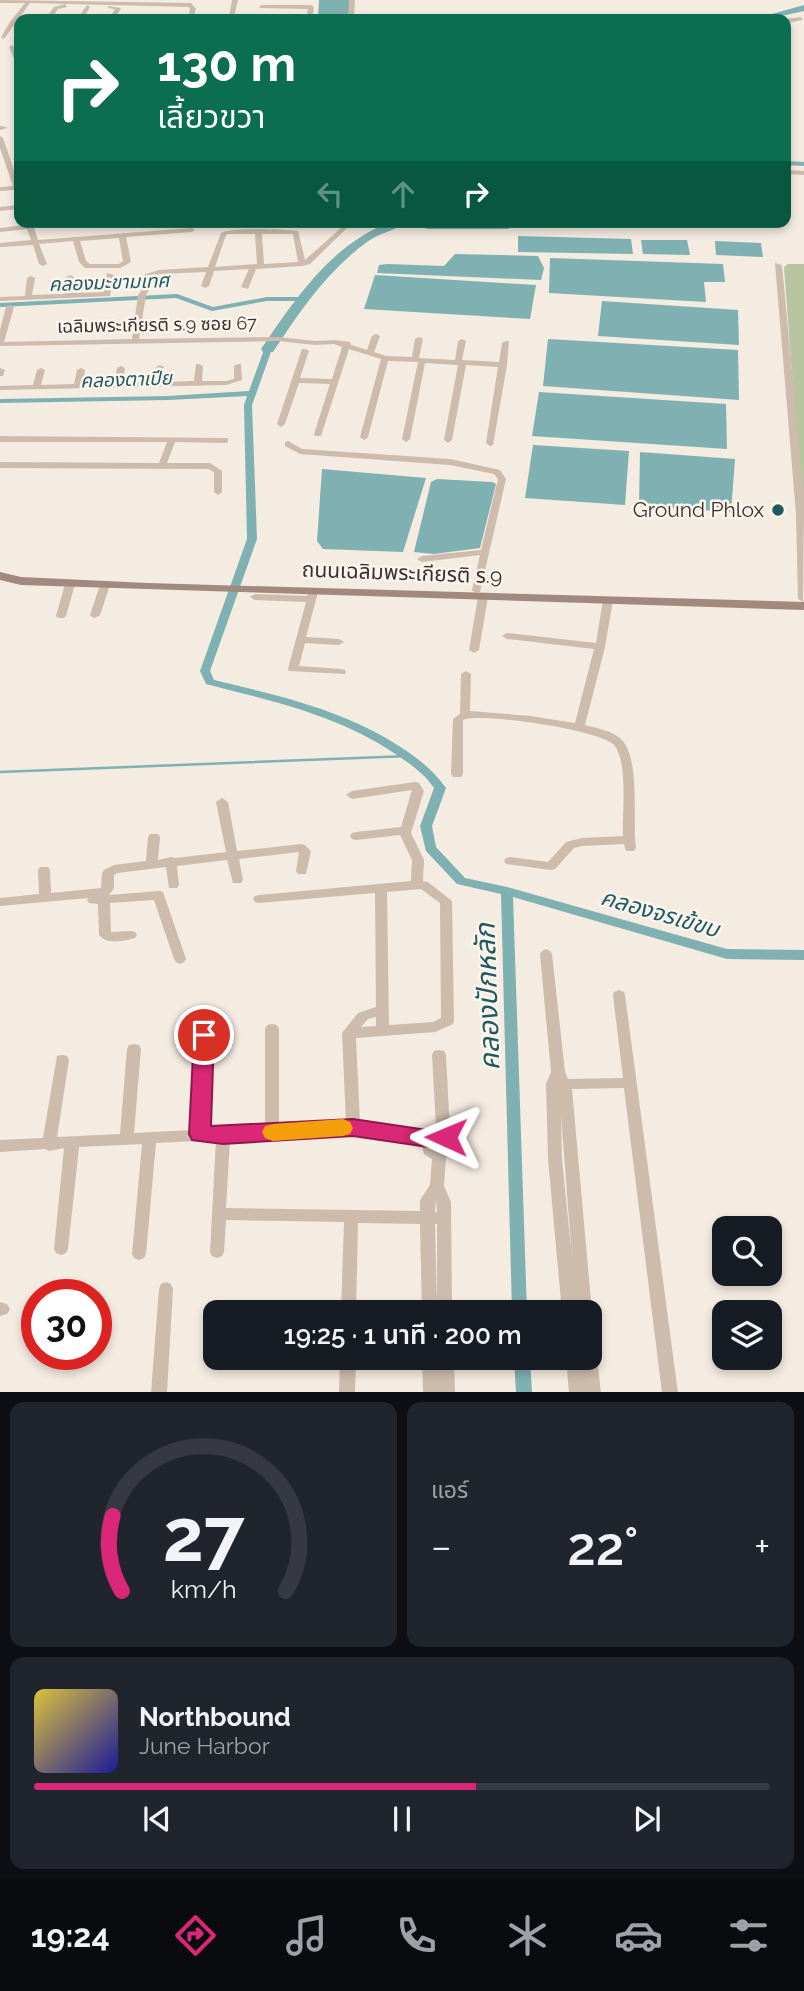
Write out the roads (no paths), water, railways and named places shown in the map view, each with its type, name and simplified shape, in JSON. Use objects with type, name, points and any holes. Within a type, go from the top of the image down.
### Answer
[{"type":"main road","name":"ถนนเฉลิมพระเกียรติ ร.9","points":[[0,569],[46,577],[180,584],[608,600],[804,602]]},
{"type":"main road","name":"ถนนเฉลิมพระเกียรติ ร.9","points":[[0,576],[21,581],[70,584],[180,584]]},
{"type":"main road","name":"ถนนเฉลิมพระเกียรติ ร.9","points":[[285,587],[312,595],[480,594],[804,602]]},
{"type":"street","points":[[52,14],[57,7],[105,0]]},
{"type":"street","points":[[0,3],[193,2]]},
{"type":"street","points":[[73,3],[87,7],[117,7],[114,14]]},
{"type":"street","points":[[261,3],[311,3]]},
{"type":"street","points":[[83,14],[87,7]]},
{"type":"street","points":[[4,37],[14,22]]},
{"type":"street","points":[[12,47],[14,52]]},
{"type":"street","points":[[0,138],[14,178]]},
{"type":"street","points":[[30,228],[43,264]]},
{"type":"street","points":[[135,342],[143,295],[151,281],[150,275],[212,268],[302,264],[344,228]]},
{"type":"street","points":[[0,245],[192,229]]},
{"type":"street","points":[[245,287],[257,267],[258,231]]},
{"type":"street","points":[[205,286],[223,234],[296,232],[302,264]]},
{"type":"street","points":[[76,238],[83,262],[88,266],[120,266],[127,262],[122,235]]},
{"type":"street","points":[[778,265],[801,514],[804,602]]},
{"type":"street","points":[[0,299],[107,294],[110,275]]},
{"type":"street","points":[[68,296],[70,276]]},
{"type":"street","points":[[28,298],[32,278]]},
{"type":"street","points":[[0,342],[10,307]]},
{"type":"street","points":[[370,353],[376,336]]},
{"type":"street","name":"เฉลิมพระเกียรติ ร.9 ซอย 67","points":[[0,342],[255,339],[348,347],[385,358],[503,365]]},
{"type":"street","points":[[406,439],[419,360],[419,339]]},
{"type":"street","points":[[448,440],[462,341]]},
{"type":"street","points":[[491,443],[506,343]]},
{"type":"street","points":[[318,433],[348,347]]},
{"type":"street","points":[[281,425],[305,351]]},
{"type":"street","points":[[364,437],[385,358]]},
{"type":"street","points":[[198,384],[199,366]]},
{"type":"street","points":[[0,387],[236,381],[239,366]]},
{"type":"street","points":[[118,386],[121,368]]},
{"type":"street","points":[[157,385],[160,368]]},
{"type":"street","points":[[36,387],[41,370]]},
{"type":"street","points":[[78,387],[81,370]]},
{"type":"street","points":[[296,380],[334,382]]},
{"type":"street","points":[[0,439],[225,440]]},
{"type":"street","points":[[162,466],[172,440]]},
{"type":"street","points":[[288,444],[300,451],[450,462],[497,472],[502,479],[485,552],[474,650]]},
{"type":"street","points":[[0,465],[215,468],[218,471],[218,492]]},
{"type":"street","points":[[422,559],[485,552]]},
{"type":"street","points":[[61,616],[70,584]]},
{"type":"street","points":[[95,615],[105,585]]},
{"type":"street","points":[[255,597],[312,595],[293,669],[341,672]]},
{"type":"street","points":[[579,727],[600,647],[608,600]]},
{"type":"street","points":[[507,636],[600,647]]},
{"type":"street","points":[[302,640],[339,642]]},
{"type":"street","points":[[457,774],[466,674]]},
{"type":"street","points":[[461,717],[478,714],[579,727],[612,738],[621,748],[628,777],[626,827],[629,844],[582,842],[570,845],[551,866],[510,861]]},
{"type":"street","points":[[352,794],[415,786],[418,790],[406,830],[407,839],[418,860],[417,885]]},
{"type":"street","points":[[222,802],[237,880]]},
{"type":"street","points":[[356,836],[406,830]]},
{"type":"street","points":[[152,863],[154,837]]},
{"type":"street","points":[[0,902],[104,892],[108,888],[110,871],[171,860],[301,848],[305,851],[302,871]]},
{"type":"street","points":[[171,860],[173,885]]},
{"type":"street","points":[[44,870],[44,898]]},
{"type":"street","points":[[259,899],[424,885],[446,901],[448,1021],[435,1027],[349,1033]]},
{"type":"street","points":[[381,887],[383,1030]]},
{"type":"street","points":[[0,909],[159,895],[180,959]]},
{"type":"street","points":[[104,899],[105,935],[131,935]]},
{"type":"street","points":[[547,954],[559,1080],[569,1232],[570,1300]]},
{"type":"street","points":[[619,995],[628,1083],[670,1392]]},
{"type":"street","points":[[353,1127],[349,1033],[363,1016],[381,1010]]},
{"type":"street","points":[[272,1029],[272,1132]]},
{"type":"street","points":[[200,1134],[204,1035]]},
{"type":"street","points":[[127,1139],[134,1049]]},
{"type":"street","points":[[439,1055],[443,1135]]},
{"type":"street","points":[[49,1145],[62,1060]]},
{"type":"street","points":[[559,1080],[628,1083]]},
{"type":"street","points":[[0,1146],[353,1127],[428,1139],[443,1135],[449,1139],[450,1146],[439,1153],[428,1149],[428,1139]]},
{"type":"street","points":[[217,1252],[223,1135]]},
{"type":"street","points":[[139,1254],[150,1137]]},
{"type":"street","points":[[61,1249],[72,1143]]},
{"type":"street","points":[[439,1153],[437,1186],[444,1202],[445,1300]]},
{"type":"street","points":[[430,1300],[427,1199],[437,1186]]},
{"type":"street","points":[[220,1214],[444,1218]]},
{"type":"street","points":[[349,1300],[351,1217]]},
{"type":"street","points":[[569,1232],[582,1300]]},
{"type":"street","points":[[159,1392],[166,1289]]},
{"type":"street","points":[[347,1392],[348,1370]]},
{"type":"street","points":[[430,1370],[431,1392]]},
{"type":"street","points":[[446,1370],[447,1392]]},
{"type":"street","points":[[575,1370],[577,1392]]},
{"type":"street","points":[[590,1370],[593,1392]]},
{"type":"water","points":[[319,0],[352,0],[352,14],[318,14]]},
{"type":"water","points":[[425,228],[509,229],[427,229]]},
{"type":"water","points":[[518,236],[631,239],[633,254],[518,252]]},
{"type":"water","points":[[641,240],[687,240],[690,255],[643,254]]},
{"type":"water","points":[[715,241],[761,243],[763,257],[716,255]]},
{"type":"water","points":[[455,254],[538,256],[544,268],[541,280],[377,273],[379,265],[387,264],[444,266]]},
{"type":"water","points":[[550,258],[723,264],[725,282],[704,282],[706,302],[549,293]]},
{"type":"water","points":[[375,275],[536,285],[530,319],[364,309]]},
{"type":"water","points":[[602,301],[738,310],[739,345],[598,336]]},
{"type":"water","points":[[548,339],[738,350],[739,400],[543,386]]},
{"type":"water","points":[[539,392],[726,404],[727,449],[532,436]]},
{"type":"water","points":[[533,445],[629,451],[625,505],[525,498]]},
{"type":"water","points":[[640,452],[735,459],[731,512],[639,506]]},
{"type":"water","points":[[322,469],[426,478],[403,552],[323,549],[317,541]]},
{"type":"water","points":[[437,479],[496,484],[480,548],[434,554],[414,552],[431,482]]},
{"type":"waterway","points":[[779,14],[804,8]]},
{"type":"waterway","points":[[791,163],[804,164]]},
{"type":"waterway","points":[[268,349],[323,275],[350,249],[387,228]]},
{"type":"waterway","name":"คลองมะขามเทศ","points":[[0,305],[177,296],[212,309],[267,299],[301,299]]},
{"type":"waterway","points":[[268,349],[248,405],[252,539],[205,671],[210,682],[285,701],[342,720],[374,735],[407,756],[422,767],[440,788],[426,826],[430,848],[461,881],[507,891]]},
{"type":"waterway","name":"คลองตาเปีย","points":[[0,401],[168,398],[252,393]]},
{"type":"waterway","points":[[0,772],[409,756]]},
{"type":"waterway","name":"คลองจรเข้ขบ","points":[[507,891],[727,954],[804,955]]},
{"type":"waterway","name":"คลองปักหลัก","points":[[507,891],[520,1300]]},
{"type":"waterway","name":"คลองปักหลัก","points":[[523,1370],[524,1392]]},
{"type":"place","name":"Ground Phlox","points":[[778,510]]}]
